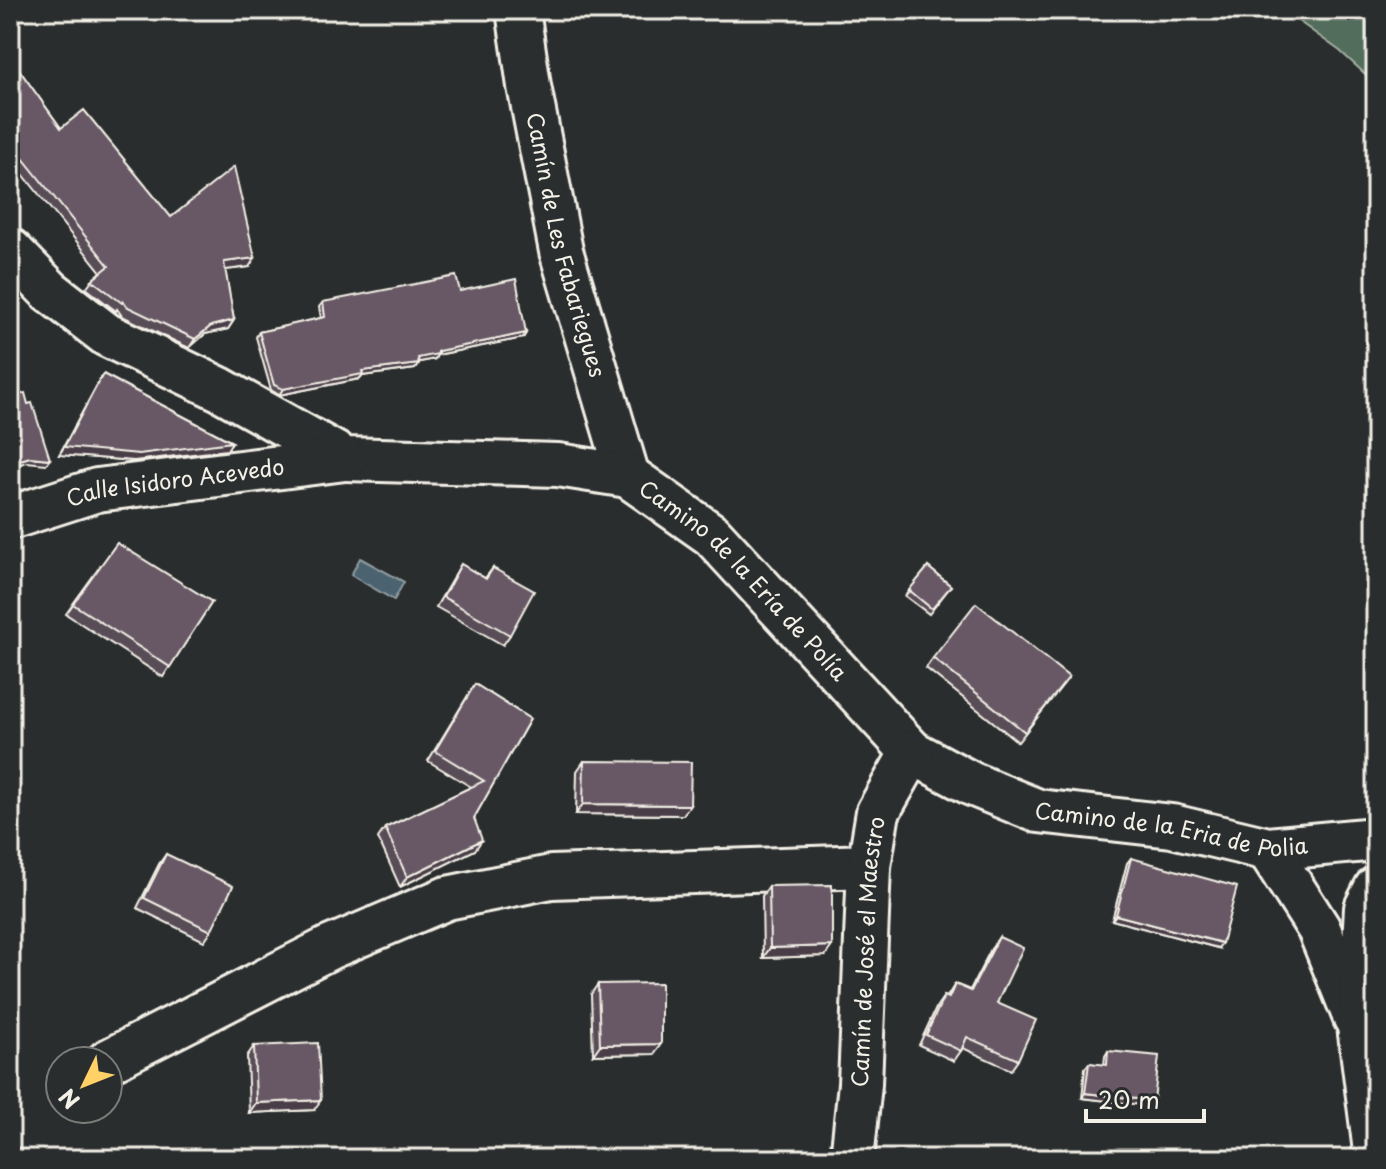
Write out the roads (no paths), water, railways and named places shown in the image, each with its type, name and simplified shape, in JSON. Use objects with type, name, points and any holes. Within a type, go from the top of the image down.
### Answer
[{"type":"street","name":"Camín de Les Fabariegues","points":[[518,10],[529,86],[561,251],[628,476]]},
{"type":"street","name":"Camino de la Ería de Polía","points":[[10,250],[30,294],[220,389],[345,459],[558,465],[628,476],[712,535],[912,752],[972,784]]},
{"type":"street","name":"Calle Isidoro Acevedo","points":[[10,518],[97,490],[345,459]]},
{"type":"street","name":"Camín de José el Maestro","points":[[852,1159],[860,1084],[869,866],[878,812],[912,752]]},
{"type":"street","name":"Camino de la Eria de Polia","points":[[972,784],[1038,811],[1172,826],[1268,849],[1376,839]]},
{"type":"street","points":[[1268,849],[1319,929],[1359,1026]]},
{"type":"street","points":[[124,1053],[329,948],[447,898],[551,877],[869,866]]},
{"type":"street","points":[[1376,888],[1366,908],[1359,1026],[1376,1159]]},
{"type":"water","points":[[360,558],[404,582],[394,600],[351,575]]}]
